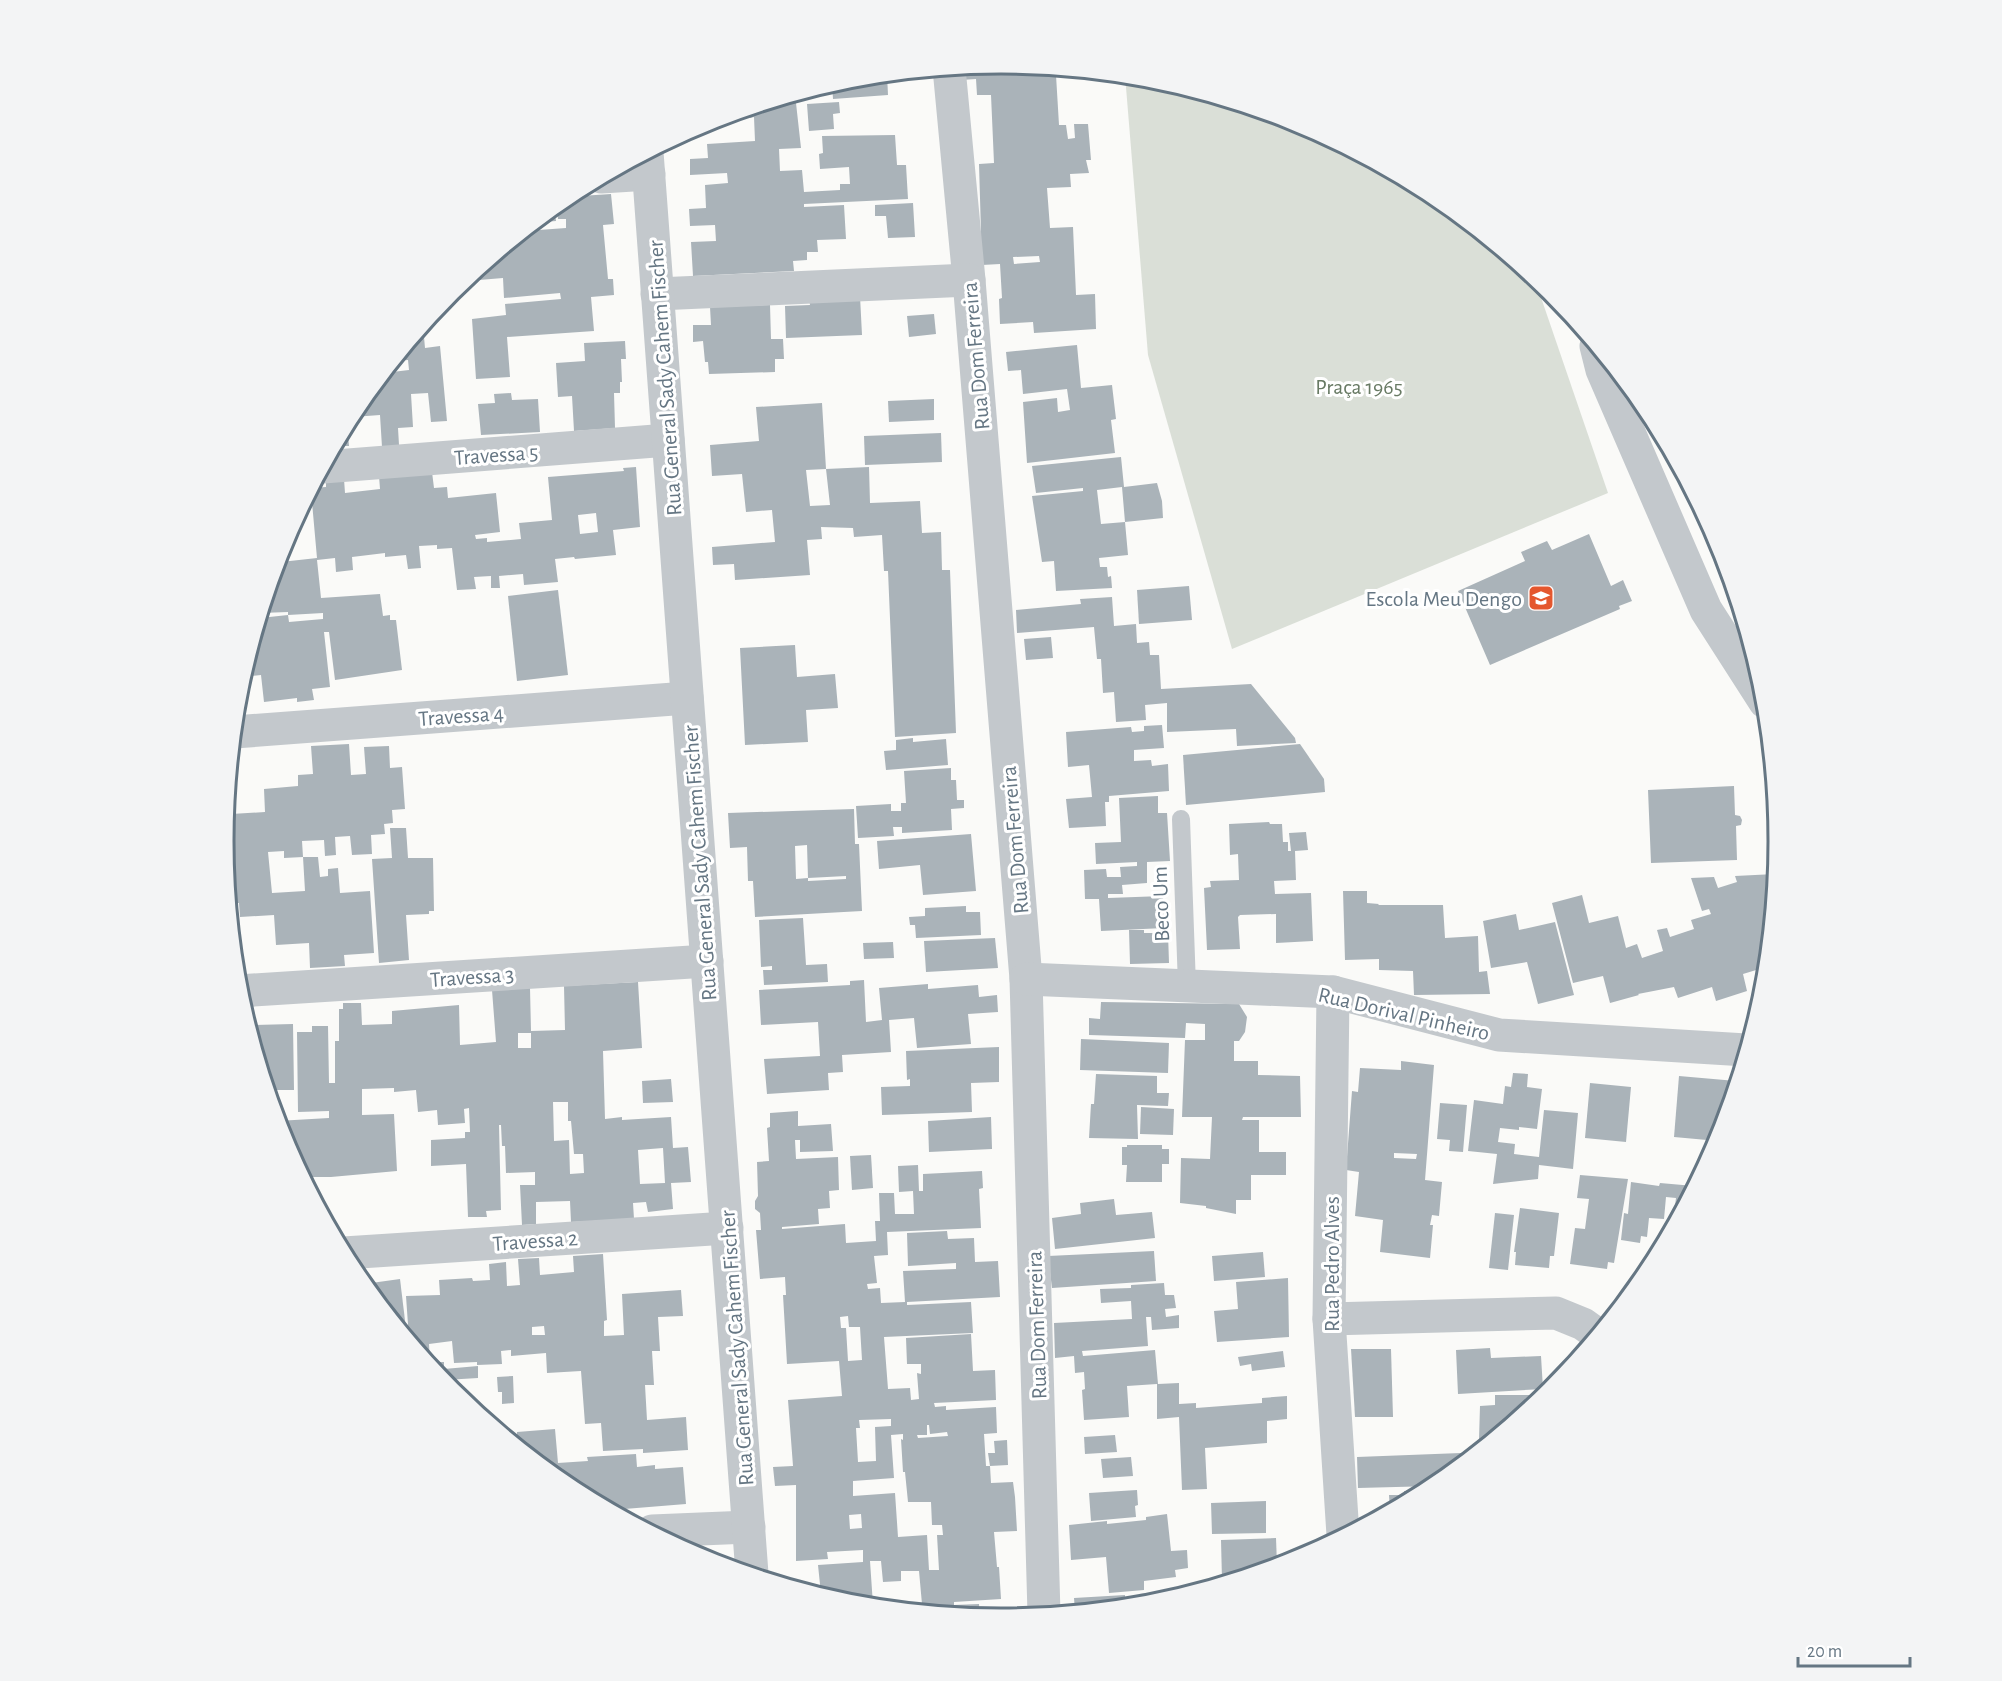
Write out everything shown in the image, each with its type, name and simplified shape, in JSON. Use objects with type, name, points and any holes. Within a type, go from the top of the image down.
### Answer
[{"type":"street","name":"Rua Dom Ferreira","points":[[950,75],[969,280],[1026,979],[1044,1606]]},
{"type":"street","name":"Rua General Sady Cahem Fischer","points":[[648,163],[751,1566]]},
{"type":"street","points":[[657,294],[969,280]]},
{"type":"street","points":[[1600,362],[1706,610],[1750,679]]},
{"type":"street","name":"Travessa 5","points":[[332,466],[668,440]]},
{"type":"street","name":"Travessa 4","points":[[242,731],[687,698]]},
{"type":"street","name":"Travessa 3","points":[[249,990],[707,961]]},
{"type":"street","name":"Rua Dorival Pinheiro","points":[[1026,979],[1333,992],[1499,1035],[1739,1050]]},
{"type":"street","name":"Rua Pedro Alves","points":[[1333,992],[1329,1319],[1342,1527]]},
{"type":"street","name":"Travessa 2","points":[[354,1252],[727,1228]]},
{"type":"street","points":[[1329,1319],[1556,1313],[1591,1330]]},
{"type":"street","points":[[667,1530],[749,1527]]},
{"type":"lane","name":"Beco Um","points":[[1181,819],[1187,986]]},
{"type":"green space","name":"Praça 1965","points":[[1126,84],[1200,100],[1248,114],[1340,153],[1385,176],[1427,203],[1507,264],[1540,295],[1608,493],[1232,649],[1148,355]]},
{"type":"building","points":[[961,75],[1056,76],[1059,125],[1066,125],[1068,139],[1075,138],[1074,124],[1088,124],[1091,160],[1086,160],[1089,173],[1070,174],[1071,187],[1047,188],[1050,228],[1073,227],[1076,295],[1095,294],[1096,329],[1034,333],[1033,322],[1000,324],[999,299],[1002,298],[1000,264],[982,265],[979,232],[981,232],[979,164],[994,163],[991,95],[977,95],[976,79],[961,80]],"holes":[[[1039,256],[1040,262],[1014,264],[1013,257]]]},
{"type":"building","points":[[887,82],[888,95],[833,99],[833,93]]},
{"type":"building","points":[[796,102],[801,148],[779,149],[780,171],[802,170],[804,192],[840,190],[840,184],[850,184],[849,167],[820,169],[819,154],[823,153],[822,136],[895,135],[897,165],[906,165],[908,199],[804,204],[804,207],[844,205],[846,239],[817,240],[818,252],[807,252],[807,260],[793,261],[794,271],[693,276],[691,242],[716,241],[715,225],[690,226],[689,209],[706,208],[705,185],[728,183],[727,173],[690,175],[690,159],[708,158],[707,144],[755,141],[754,117],[750,118],[754,114]]},
{"type":"building","points":[[839,102],[840,113],[833,114],[834,129],[809,131],[807,104]]},
{"type":"building","points":[[611,194],[614,224],[603,225],[608,279],[613,279],[614,295],[591,297],[594,331],[507,337],[510,377],[476,379],[472,319],[506,315],[505,304],[561,299],[560,293],[504,298],[503,278],[478,280],[537,230],[566,228],[566,219],[558,219],[558,215],[587,196]]},
{"type":"building","points":[[913,203],[915,237],[888,238],[886,216],[875,216],[875,205]]},
{"type":"building","points":[[860,296],[862,335],[786,338],[785,306],[810,305],[809,299]]},
{"type":"building","points":[[770,305],[771,339],[783,339],[784,359],[775,359],[775,372],[709,374],[703,341],[693,342],[693,325],[711,325],[710,307]]},
{"type":"building","points":[[934,314],[936,334],[909,337],[907,316]]},
{"type":"building","points":[[424,335],[425,348],[440,346],[447,421],[431,422],[428,393],[411,394],[413,427],[398,428],[399,445],[382,447],[380,415],[362,416],[394,372],[409,370],[408,360],[403,360]]},
{"type":"building","points":[[625,341],[626,359],[621,359],[620,393],[614,393],[615,428],[574,431],[572,396],[558,397],[556,363],[585,361],[584,343]]},
{"type":"building","points":[[1077,345],[1081,388],[1112,385],[1116,419],[1111,420],[1115,453],[1027,463],[1023,402],[1057,398],[1058,412],[1070,410],[1067,389],[1023,394],[1021,370],[1008,371],[1006,352]]},
{"type":"building","points":[[511,393],[512,400],[538,399],[540,432],[481,435],[478,404],[495,403],[494,394]]},
{"type":"building","points":[[934,399],[934,420],[889,422],[888,401]]},
{"type":"building","points":[[822,403],[826,469],[869,467],[870,503],[920,501],[922,533],[941,532],[942,570],[950,570],[956,733],[895,737],[888,571],[884,571],[882,535],[854,537],[853,528],[821,527],[822,539],[807,540],[810,575],[735,580],[734,564],[713,565],[712,547],[775,542],[772,510],[746,512],[742,474],[712,476],[710,445],[759,441],[756,407]],"holes":[[[826,469],[830,505],[810,506],[806,470]]]},
{"type":"building","points":[[941,433],[942,462],[865,465],[864,436]]},
{"type":"building","points":[[1121,457],[1124,487],[1157,483],[1162,501],[1163,518],[1125,522],[1128,555],[1099,558],[1100,567],[1107,567],[1108,577],[1111,576],[1112,588],[1056,591],[1054,561],[1042,562],[1032,496],[1083,491],[1083,488],[1036,493],[1032,466]],"holes":[[[1122,487],[1125,522],[1101,524],[1097,490]]]},
{"type":"building","points":[[636,467],[640,527],[613,530],[616,555],[555,559],[558,582],[524,585],[523,574],[499,576],[500,588],[491,588],[491,576],[474,577],[476,589],[457,590],[452,548],[437,549],[437,545],[419,546],[421,568],[408,569],[406,555],[385,557],[385,553],[352,557],[353,570],[336,572],[335,558],[317,560],[321,598],[380,594],[383,616],[390,615],[390,620],[396,620],[402,670],[335,680],[329,632],[324,632],[330,687],[312,689],[314,700],[297,702],[297,698],[264,702],[261,675],[252,676],[268,617],[288,615],[288,612],[269,613],[287,561],[317,558],[312,503],[320,487],[326,487],[326,481],[344,479],[345,493],[380,489],[379,476],[432,472],[434,488],[447,487],[448,498],[496,493],[500,532],[475,535],[476,539],[487,538],[487,542],[521,539],[519,523],[552,520],[548,477],[624,471],[623,468]],"holes":[[[596,513],[598,532],[580,534],[578,515]],[[323,613],[323,619],[289,622],[288,615]]]},
{"type":"building","points":[[1589,534],[1611,586],[1623,580],[1632,601],[1619,606],[1620,609],[1490,665],[1458,591],[1525,561],[1521,552],[1547,541],[1552,550]]},
{"type":"building","points":[[1189,586],[1192,620],[1139,624],[1137,590]]},
{"type":"building","points":[[558,590],[568,675],[517,681],[508,596]]},
{"type":"building","points":[[1112,597],[1114,626],[1136,624],[1137,643],[1149,642],[1150,655],[1159,655],[1161,689],[1251,684],[1295,738],[1296,743],[1237,746],[1236,729],[1167,732],[1167,703],[1145,705],[1146,720],[1116,722],[1114,692],[1103,693],[1101,659],[1097,659],[1094,627],[1017,633],[1016,610],[1081,604],[1080,599]]},
{"type":"building","points":[[1051,637],[1053,658],[1026,660],[1024,639]]},
{"type":"building","points":[[795,645],[797,677],[835,674],[838,708],[806,710],[808,742],[745,745],[740,648]]},
{"type":"building","points":[[1162,725],[1164,748],[1134,750],[1134,761],[1151,760],[1152,766],[1168,764],[1169,791],[1109,796],[1109,802],[1105,802],[1106,826],[1069,828],[1066,799],[1092,797],[1089,765],[1068,767],[1066,732],[1131,727],[1132,732],[1144,731],[1144,726]]},
{"type":"building","points":[[913,738],[913,742],[946,739],[948,765],[886,770],[884,751],[896,750],[896,740]]},
{"type":"building","points":[[349,744],[351,775],[366,774],[364,747],[389,746],[390,768],[402,767],[405,809],[392,810],[393,823],[384,824],[385,834],[371,835],[372,854],[352,855],[350,836],[335,837],[336,855],[325,856],[324,840],[302,841],[303,857],[318,857],[320,877],[328,876],[328,869],[338,868],[340,893],[370,891],[374,953],[344,955],[345,966],[310,968],[309,943],[276,945],[274,915],[240,917],[236,891],[235,814],[265,812],[264,789],[298,786],[298,775],[313,774],[311,746]],"holes":[[[284,851],[284,858],[303,857],[305,891],[272,893],[268,852]]]},
{"type":"building","points":[[1300,744],[1324,779],[1325,792],[1186,805],[1183,755]]},
{"type":"building","points":[[951,768],[951,780],[956,780],[957,800],[964,800],[964,808],[951,809],[952,830],[902,833],[902,827],[893,827],[894,836],[858,838],[856,806],[891,804],[891,811],[901,811],[901,803],[906,803],[904,771]]},
{"type":"building","points":[[1734,786],[1735,815],[1740,816],[1742,820],[1741,825],[1736,826],[1737,860],[1651,863],[1648,790]]},
{"type":"building","points":[[1158,796],[1158,813],[1167,813],[1170,861],[1147,862],[1147,883],[1122,885],[1123,894],[1108,894],[1108,898],[1163,896],[1164,928],[1101,931],[1099,899],[1085,899],[1084,870],[1106,869],[1107,877],[1121,877],[1120,867],[1137,866],[1137,862],[1096,864],[1095,843],[1121,842],[1119,798]]},
{"type":"building","points":[[854,809],[855,844],[859,844],[862,911],[755,917],[753,881],[748,881],[747,847],[730,848],[728,813]],"holes":[[[807,845],[808,878],[796,879],[795,846]],[[846,876],[846,879],[808,881],[808,878]]]},
{"type":"building","points":[[1269,822],[1270,824],[1282,824],[1283,842],[1288,842],[1288,851],[1291,851],[1289,833],[1306,832],[1308,850],[1295,851],[1296,880],[1274,881],[1275,894],[1311,893],[1313,941],[1276,943],[1276,914],[1240,915],[1238,917],[1240,949],[1207,950],[1204,888],[1211,887],[1210,881],[1239,880],[1238,854],[1230,855],[1229,824]]},
{"type":"building","points":[[390,828],[406,828],[408,858],[433,858],[434,911],[429,911],[429,914],[406,915],[409,960],[379,963],[372,859],[392,858]]},
{"type":"building","points":[[971,834],[976,891],[923,895],[920,865],[879,869],[877,841]]},
{"type":"building","points":[[1767,874],[1756,970],[1743,974],[1747,991],[1716,1001],[1712,987],[1678,998],[1674,987],[1638,994],[1610,1003],[1603,976],[1573,983],[1552,903],[1582,895],[1589,923],[1618,916],[1626,948],[1637,944],[1642,958],[1663,951],[1657,930],[1667,928],[1670,937],[1694,929],[1691,920],[1711,914],[1709,909],[1702,911],[1691,878],[1714,877],[1718,888],[1737,882],[1735,876]]},
{"type":"building","points":[[1343,891],[1367,891],[1367,903],[1378,905],[1443,905],[1445,938],[1478,936],[1479,972],[1487,971],[1490,994],[1414,995],[1413,971],[1379,970],[1379,959],[1345,960]]},
{"type":"building","points":[[966,906],[966,912],[980,912],[981,935],[916,938],[915,925],[910,925],[909,917],[925,916],[925,908]]},
{"type":"building","points":[[1516,914],[1519,930],[1555,922],[1574,995],[1538,1004],[1527,962],[1491,968],[1483,921]]},
{"type":"building","points":[[803,918],[806,965],[827,964],[828,982],[764,985],[763,970],[772,970],[772,966],[761,967],[759,920]]},
{"type":"building","points":[[1129,930],[1144,930],[1144,933],[1168,933],[1169,963],[1130,964]]},
{"type":"building","points":[[995,938],[998,968],[926,972],[924,941]]},
{"type":"building","points":[[893,942],[894,958],[864,959],[863,943]]},
{"type":"building","points":[[864,980],[866,1022],[882,1020],[879,988],[928,984],[928,989],[978,985],[979,997],[997,995],[998,1012],[968,1014],[971,1044],[917,1048],[914,1018],[889,1020],[891,1052],[842,1055],[843,1072],[828,1073],[829,1090],[767,1094],[764,1059],[820,1056],[818,1022],[761,1025],[759,990],[850,985],[850,981]]},
{"type":"building","points":[[638,982],[642,1048],[603,1051],[605,1119],[671,1117],[673,1148],[688,1147],[691,1182],[671,1183],[673,1209],[648,1212],[646,1202],[633,1203],[634,1219],[571,1222],[570,1201],[536,1202],[536,1224],[522,1225],[520,1185],[535,1185],[535,1172],[506,1173],[505,1146],[502,1146],[501,1125],[499,1125],[501,1210],[486,1211],[487,1217],[468,1217],[466,1164],[431,1166],[431,1140],[465,1138],[465,1132],[470,1132],[469,1108],[464,1109],[465,1123],[438,1125],[437,1110],[418,1112],[416,1090],[394,1092],[394,1088],[362,1089],[362,1115],[394,1114],[397,1171],[312,1177],[287,1120],[329,1118],[329,1111],[298,1112],[297,1032],[312,1032],[312,1026],[328,1026],[329,1083],[335,1083],[335,1041],[339,1041],[339,1009],[343,1009],[343,1003],[361,1003],[362,1025],[392,1024],[392,1011],[459,1005],[460,1045],[496,1042],[492,990],[530,988],[531,1031],[565,1030],[564,986]],"holes":[[[518,1033],[531,1033],[531,1048],[518,1048]],[[553,1102],[568,1102],[568,1121],[571,1121],[574,1154],[583,1154],[584,1173],[570,1174],[569,1140],[554,1141]],[[663,1148],[665,1183],[640,1184],[638,1150]]]},
{"type":"building","points":[[1101,1002],[1239,1004],[1247,1017],[1245,1032],[1239,1041],[1234,1041],[1234,1061],[1258,1061],[1258,1075],[1300,1076],[1301,1117],[1243,1117],[1242,1120],[1259,1120],[1259,1152],[1286,1152],[1286,1175],[1251,1175],[1251,1200],[1236,1200],[1236,1214],[1206,1208],[1206,1206],[1180,1203],[1181,1158],[1210,1159],[1212,1117],[1182,1117],[1185,1040],[1205,1040],[1205,1024],[1186,1023],[1185,1038],[1089,1035],[1089,1018],[1100,1019]]},
{"type":"building","points":[[293,1024],[294,1090],[276,1090],[257,1025]]},
{"type":"building","points":[[1081,1039],[1169,1043],[1168,1073],[1080,1070]]},
{"type":"building","points":[[999,1047],[999,1082],[971,1083],[972,1112],[882,1115],[881,1087],[910,1086],[910,1079],[907,1080],[906,1051]]},
{"type":"building","points":[[1401,1061],[1434,1065],[1425,1180],[1442,1182],[1439,1216],[1432,1215],[1430,1225],[1433,1225],[1430,1258],[1380,1252],[1383,1220],[1355,1216],[1359,1172],[1346,1170],[1352,1091],[1358,1092],[1360,1068],[1401,1070]],"holes":[[[1394,1153],[1417,1154],[1416,1159],[1394,1158]]]},
{"type":"building","points":[[1513,1073],[1528,1074],[1527,1087],[1542,1089],[1537,1129],[1500,1128],[1498,1142],[1515,1144],[1514,1154],[1539,1157],[1544,1110],[1578,1113],[1573,1169],[1539,1165],[1538,1179],[1493,1184],[1497,1154],[1468,1151],[1474,1100],[1503,1104],[1505,1086],[1511,1087]]},
{"type":"building","points":[[1096,1074],[1157,1076],[1157,1093],[1169,1093],[1168,1106],[1137,1105],[1138,1139],[1089,1138]]},
{"type":"building","points":[[1679,1076],[1729,1080],[1707,1140],[1674,1137]]},
{"type":"building","points":[[671,1079],[673,1102],[643,1103],[642,1081]]},
{"type":"building","points":[[1590,1083],[1631,1087],[1626,1142],[1585,1138]]},
{"type":"building","points":[[1440,1103],[1467,1105],[1463,1152],[1449,1151],[1450,1140],[1437,1139]]},
{"type":"building","points":[[1141,1107],[1174,1109],[1173,1135],[1140,1134]]},
{"type":"building","points":[[798,1111],[798,1126],[831,1124],[833,1151],[800,1152],[800,1140],[795,1140],[796,1159],[838,1157],[839,1190],[829,1191],[830,1208],[818,1209],[819,1224],[782,1227],[782,1229],[845,1224],[846,1243],[876,1241],[875,1221],[880,1221],[879,1193],[894,1193],[895,1214],[914,1214],[913,1191],[899,1192],[898,1166],[918,1165],[919,1191],[923,1191],[923,1174],[982,1171],[983,1188],[979,1189],[981,1228],[887,1232],[888,1255],[874,1256],[877,1283],[867,1284],[868,1289],[880,1288],[881,1303],[905,1302],[903,1271],[956,1269],[956,1263],[908,1266],[907,1233],[947,1231],[948,1239],[974,1238],[975,1262],[998,1261],[1000,1297],[907,1302],[907,1305],[971,1302],[973,1333],[884,1337],[888,1389],[910,1388],[911,1400],[919,1399],[917,1373],[921,1374],[921,1364],[907,1364],[906,1338],[971,1334],[973,1371],[995,1370],[996,1400],[934,1403],[935,1407],[946,1406],[946,1410],[996,1407],[997,1433],[984,1434],[986,1466],[990,1466],[991,1483],[1013,1482],[1017,1531],[994,1532],[1001,1599],[954,1602],[954,1605],[979,1604],[979,1607],[922,1603],[919,1571],[901,1571],[901,1581],[883,1582],[881,1561],[870,1561],[872,1596],[820,1585],[818,1565],[863,1562],[863,1550],[827,1552],[828,1559],[796,1561],[796,1485],[775,1486],[773,1467],[793,1466],[788,1400],[842,1396],[839,1361],[787,1364],[783,1295],[786,1295],[785,1277],[760,1279],[756,1230],[761,1230],[760,1213],[755,1209],[758,1196],[757,1162],[769,1161],[767,1128],[770,1127],[770,1113]],"holes":[[[848,1316],[849,1327],[860,1327],[862,1360],[848,1361],[846,1328],[841,1328],[840,1317]],[[891,1419],[891,1426],[875,1427],[876,1461],[858,1462],[856,1428],[860,1428],[859,1420]],[[927,1425],[929,1425],[930,1434],[947,1432],[948,1436],[918,1438],[917,1435],[927,1435]],[[903,1434],[903,1440],[901,1439],[903,1472],[905,1472],[908,1502],[931,1502],[932,1525],[942,1525],[943,1535],[937,1535],[939,1570],[929,1570],[927,1535],[898,1537],[895,1493],[853,1496],[853,1481],[894,1478],[891,1435]],[[861,1514],[862,1528],[850,1529],[849,1515]]]},
{"type":"building","points":[[991,1117],[992,1149],[929,1152],[928,1121]]},
{"type":"building","points":[[1127,1145],[1162,1145],[1162,1149],[1169,1149],[1169,1164],[1162,1164],[1162,1182],[1126,1182],[1127,1165],[1122,1165],[1122,1147],[1127,1147]]},
{"type":"building","points":[[871,1155],[873,1188],[852,1190],[850,1156]]},
{"type":"building","points":[[1580,1175],[1628,1179],[1614,1263],[1608,1262],[1607,1269],[1570,1264],[1575,1228],[1585,1229],[1589,1199],[1577,1198]]},
{"type":"building","points":[[1631,1182],[1659,1186],[1660,1183],[1686,1185],[1675,1206],[1676,1198],[1666,1197],[1664,1219],[1649,1218],[1647,1237],[1641,1236],[1640,1243],[1621,1240],[1624,1213],[1628,1214]]},
{"type":"building","points":[[1114,1199],[1116,1215],[1152,1212],[1155,1238],[1055,1249],[1052,1218],[1081,1214],[1080,1203]]},
{"type":"building","points":[[1520,1208],[1559,1213],[1554,1256],[1550,1256],[1549,1268],[1515,1265],[1516,1252],[1514,1252]]},
{"type":"building","points":[[1495,1213],[1514,1215],[1508,1270],[1489,1268]]},
{"type":"building","points":[[1154,1251],[1156,1281],[1052,1288],[1048,1256]]},
{"type":"building","points":[[1263,1252],[1265,1277],[1214,1281],[1212,1256]]},
{"type":"building","points":[[603,1254],[607,1320],[604,1321],[604,1336],[624,1335],[622,1294],[681,1290],[683,1316],[658,1317],[660,1351],[652,1351],[654,1385],[645,1385],[647,1420],[686,1417],[688,1450],[643,1453],[643,1449],[603,1451],[601,1423],[585,1424],[581,1371],[547,1373],[546,1353],[511,1356],[511,1350],[501,1351],[502,1364],[454,1363],[452,1341],[429,1344],[429,1352],[408,1327],[406,1296],[440,1295],[439,1280],[472,1278],[473,1281],[490,1280],[489,1264],[506,1262],[507,1286],[520,1285],[518,1259],[539,1258],[540,1275],[574,1272],[573,1256]],"holes":[[[544,1326],[545,1335],[532,1335],[532,1327]]]},
{"type":"building","points":[[1288,1278],[1289,1337],[1217,1342],[1214,1311],[1238,1309],[1236,1282]]},
{"type":"building","points":[[400,1279],[405,1323],[392,1307],[374,1283]]},
{"type":"building","points":[[1164,1283],[1165,1295],[1174,1295],[1176,1308],[1165,1309],[1166,1317],[1179,1315],[1179,1328],[1152,1330],[1151,1317],[1146,1317],[1148,1346],[1082,1351],[1083,1356],[1155,1350],[1158,1384],[1179,1383],[1179,1404],[1196,1403],[1196,1408],[1262,1403],[1262,1398],[1287,1396],[1287,1419],[1267,1421],[1267,1443],[1205,1448],[1207,1489],[1182,1490],[1179,1417],[1157,1419],[1157,1384],[1127,1386],[1129,1417],[1084,1420],[1082,1390],[1085,1389],[1084,1372],[1075,1373],[1074,1356],[1055,1358],[1054,1323],[1132,1319],[1131,1301],[1101,1303],[1100,1289],[1131,1288],[1131,1285]]},
{"type":"building","points":[[1490,1348],[1491,1358],[1541,1356],[1543,1383],[1536,1389],[1458,1394],[1456,1350]]},
{"type":"building","points":[[1351,1349],[1391,1349],[1393,1417],[1355,1417]]},
{"type":"building","points":[[1283,1351],[1285,1367],[1252,1371],[1251,1364],[1240,1366],[1238,1357]]},
{"type":"building","points":[[478,1366],[478,1378],[456,1379],[446,1369]]},
{"type":"building","points":[[513,1376],[514,1403],[502,1404],[502,1392],[498,1392],[497,1377]]},
{"type":"building","points":[[1495,1395],[1530,1395],[1479,1440],[1480,1406],[1495,1405]]},
{"type":"building","points":[[555,1429],[558,1463],[588,1461],[587,1457],[636,1454],[637,1467],[655,1465],[655,1469],[683,1467],[686,1504],[625,1509],[534,1449],[517,1435],[517,1432]]},
{"type":"building","points":[[1115,1435],[1117,1452],[1085,1454],[1084,1437]]},
{"type":"building","points":[[1007,1440],[1008,1465],[990,1466],[988,1453],[995,1453],[994,1441]]},
{"type":"building","points":[[1461,1453],[1413,1487],[1358,1488],[1357,1457]]},
{"type":"building","points":[[1131,1457],[1133,1476],[1103,1478],[1101,1459]]},
{"type":"building","points":[[1137,1490],[1136,1517],[1091,1521],[1089,1493]]},
{"type":"building","points":[[1389,1495],[1400,1495],[1389,1502]]},
{"type":"building","points":[[1266,1501],[1266,1533],[1212,1534],[1211,1503]]},
{"type":"building","points":[[1167,1514],[1171,1551],[1187,1550],[1188,1568],[1175,1570],[1176,1577],[1144,1581],[1144,1590],[1109,1593],[1106,1557],[1071,1560],[1069,1525],[1146,1520],[1146,1517]]},
{"type":"building","points":[[1276,1538],[1277,1556],[1222,1575],[1221,1540]]},
{"type":"building","points":[[1125,1595],[1125,1597],[1074,1604],[1074,1598]]},
{"type":"place","name":"Escola Meu Dengo","points":[[1541,598]]}]
